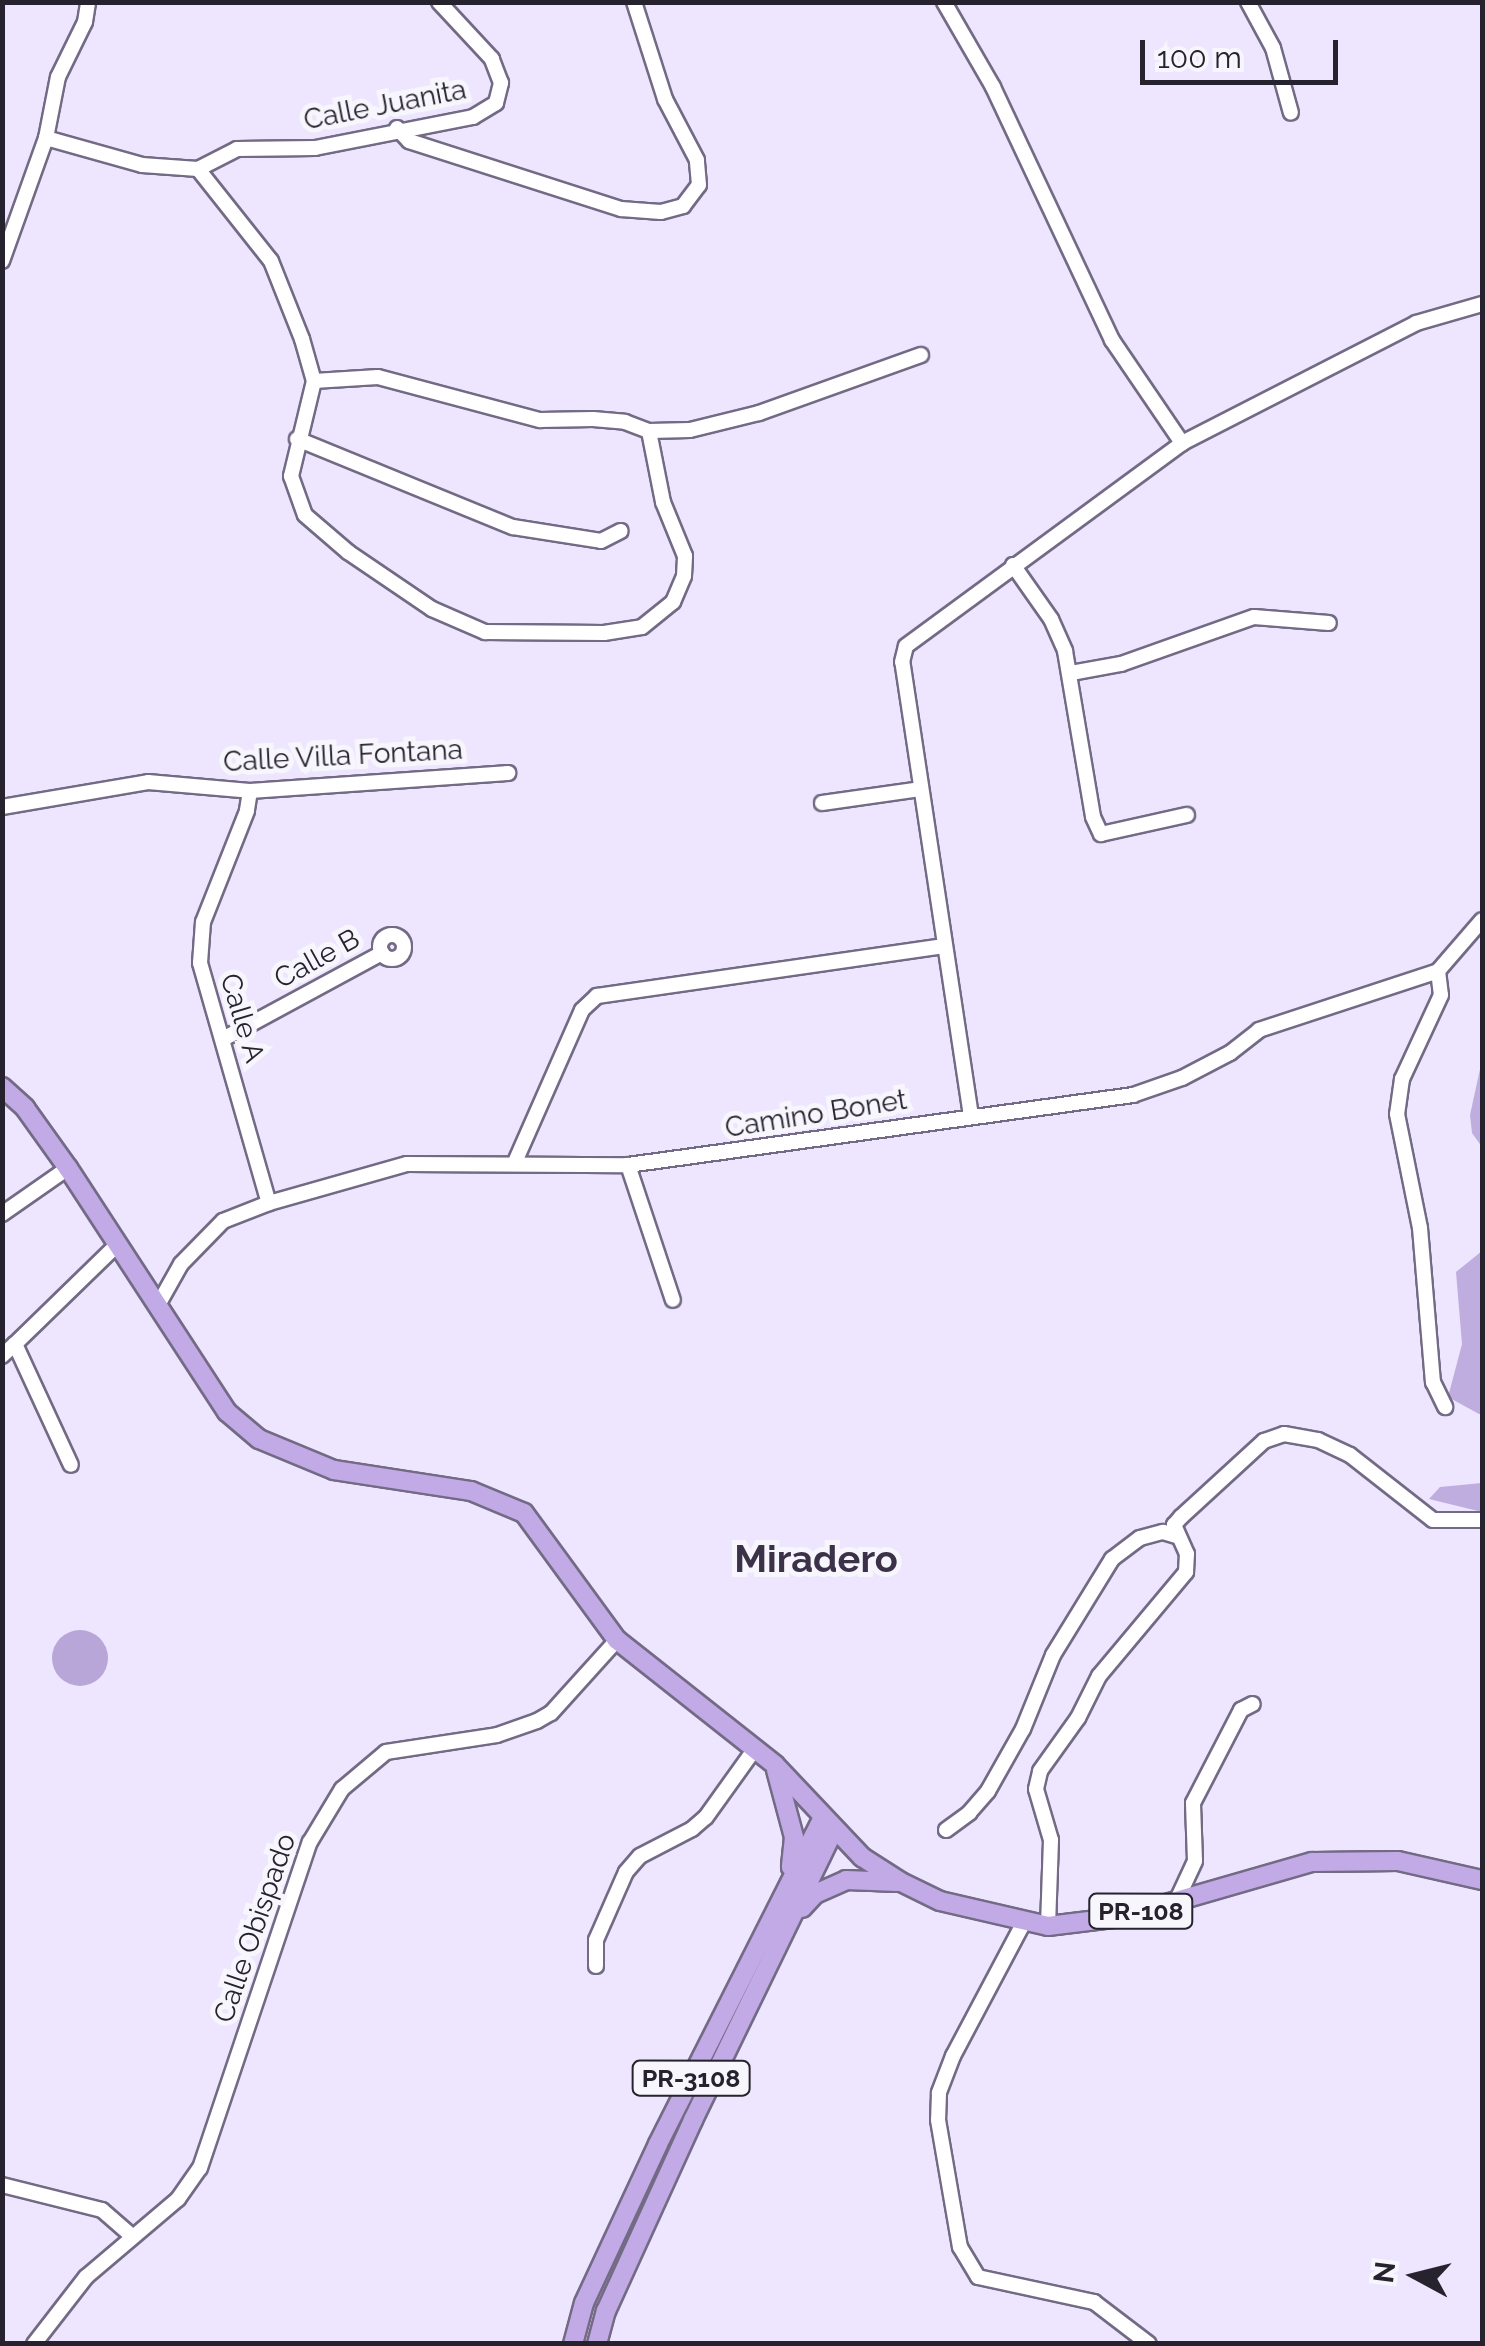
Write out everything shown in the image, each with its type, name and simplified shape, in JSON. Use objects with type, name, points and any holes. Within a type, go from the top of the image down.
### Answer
[{"type":"main road","name":"PR-108","points":[[2,1087],[25,1108],[68,1168],[210,1392],[258,1439],[334,1470],[471,1492],[524,1514],[617,1640],[775,1765],[862,1857],[901,1882],[940,1901],[1048,1926],[1121,1917],[1312,1862],[1398,1861],[1482,1880]]},
{"type":"main road","points":[[775,1765],[794,1836],[786,1889]]},
{"type":"main road","name":"PR-3108","points":[[573,2344],[584,2303],[658,2144],[786,1889],[828,1824]]},
{"type":"main road","name":"PR-3108","points":[[597,2344],[606,2311],[693,2120],[792,1920],[828,1824]]},
{"type":"main road","points":[[792,1920],[828,1886],[846,1880],[901,1882]]},
{"type":"street","points":[[2,262],[46,138],[58,77],[85,22],[88,2]]},
{"type":"street","name":"Calle Juanita","points":[[46,138],[142,165],[198,169],[238,149],[314,148],[398,128],[474,117],[501,94],[492,59],[439,2]]},
{"type":"street","points":[[398,128],[409,141],[621,210],[661,212],[683,206],[699,184],[697,160],[664,99],[634,2]]},
{"type":"street","points":[[944,2],[1006,114],[1112,340],[1182,443]]},
{"type":"street","points":[[1248,2],[1273,48],[1291,113]]},
{"type":"street","points":[[198,169],[271,260],[314,382],[291,476],[296,498],[316,526],[348,552],[461,624],[510,635],[642,627],[674,602],[684,576],[685,556],[662,502],[649,431]]},
{"type":"street","points":[[970,1116],[942,946],[902,652],[912,638],[1182,443],[1416,323],[1482,304]]},
{"type":"street","points":[[314,382],[378,377],[540,420],[625,422],[649,431],[710,427],[921,355]]},
{"type":"street","points":[[297,439],[513,528],[601,542],[622,531]]},
{"type":"street","points":[[1013,565],[1051,619],[1072,673],[1094,817],[1101,834],[1187,815]]},
{"type":"street","points":[[1072,673],[1121,664],[1254,618],[1329,623]]},
{"type":"street","name":"Calle Villa Fontana","points":[[2,807],[148,782],[250,791],[508,773]]},
{"type":"street","points":[[822,804],[920,789]]},
{"type":"street","name":"Calle A","points":[[250,791],[200,937],[200,963],[269,1203]]},
{"type":"street","points":[[1446,1407],[1430,1364],[1420,1228],[1397,1114],[1402,1079],[1441,995],[1438,971],[1482,920]]},
{"type":"street","points":[[515,1162],[582,1010],[597,996],[942,946]]},
{"type":"street","name":"Calle B","points":[[224,1039],[382,952]]},
{"type":"street","name":"Camino Bonet","points":[[158,1306],[181,1264],[223,1221],[269,1203],[407,1164],[628,1165],[1133,1095],[1182,1078],[1230,1053],[1259,1030],[1438,971]]},
{"type":"street","points":[[628,1165],[674,1300]]},
{"type":"street","points":[[2,1214],[68,1168]]},
{"type":"street","points":[[2,1356],[118,1244]]},
{"type":"street","points":[[15,1344],[71,1466]]},
{"type":"street","points":[[1048,1926],[1051,1840],[1036,1788],[1040,1770],[1078,1718],[1099,1676],[1186,1572],[1188,1554],[1176,1536],[1174,1524],[1181,1517],[1264,1441],[1284,1434],[1318,1440],[1350,1455],[1433,1520],[1482,1520]]},
{"type":"street","points":[[946,1830],[969,1814],[988,1791],[1024,1728],[1053,1655],[1112,1559],[1140,1538],[1164,1532],[1176,1536]]},
{"type":"street","name":"Calle Obispado","points":[[34,2344],[86,2277],[178,2199],[200,2168],[310,1842],[342,1789],[386,1752],[497,1735],[537,1721],[551,1713],[617,1640]]},
{"type":"street","points":[[1176,1902],[1195,1861],[1193,1803],[1241,1710],[1253,1704]]},
{"type":"street","points":[[596,1966],[596,1940],[626,1872],[640,1856],[692,1829],[706,1817],[754,1750]]},
{"type":"street","points":[[1024,1922],[953,2056],[939,2093],[938,2120],[960,2247],[978,2277],[1094,2302],[1150,2344]]},
{"type":"street","points":[[2,2185],[102,2210],[132,2236]]},
{"type":"shaded area","points":[[1482,1060],[1482,1147],[1472,1133],[1470,1115]]},
{"type":"shaded area","points":[[1482,1251],[1479,1414],[1448,1397],[1462,1344],[1456,1272]]},
{"type":"shaded area","points":[[1482,1483],[1482,1512],[1429,1499],[1440,1487]]},
{"type":"shaded area","points":[[80,1630],[100,1638],[108,1658],[100,1678],[80,1686],[60,1678],[52,1658],[60,1638]]},
{"type":"district","name":"Miradero","points":[[816,1559]]}]
